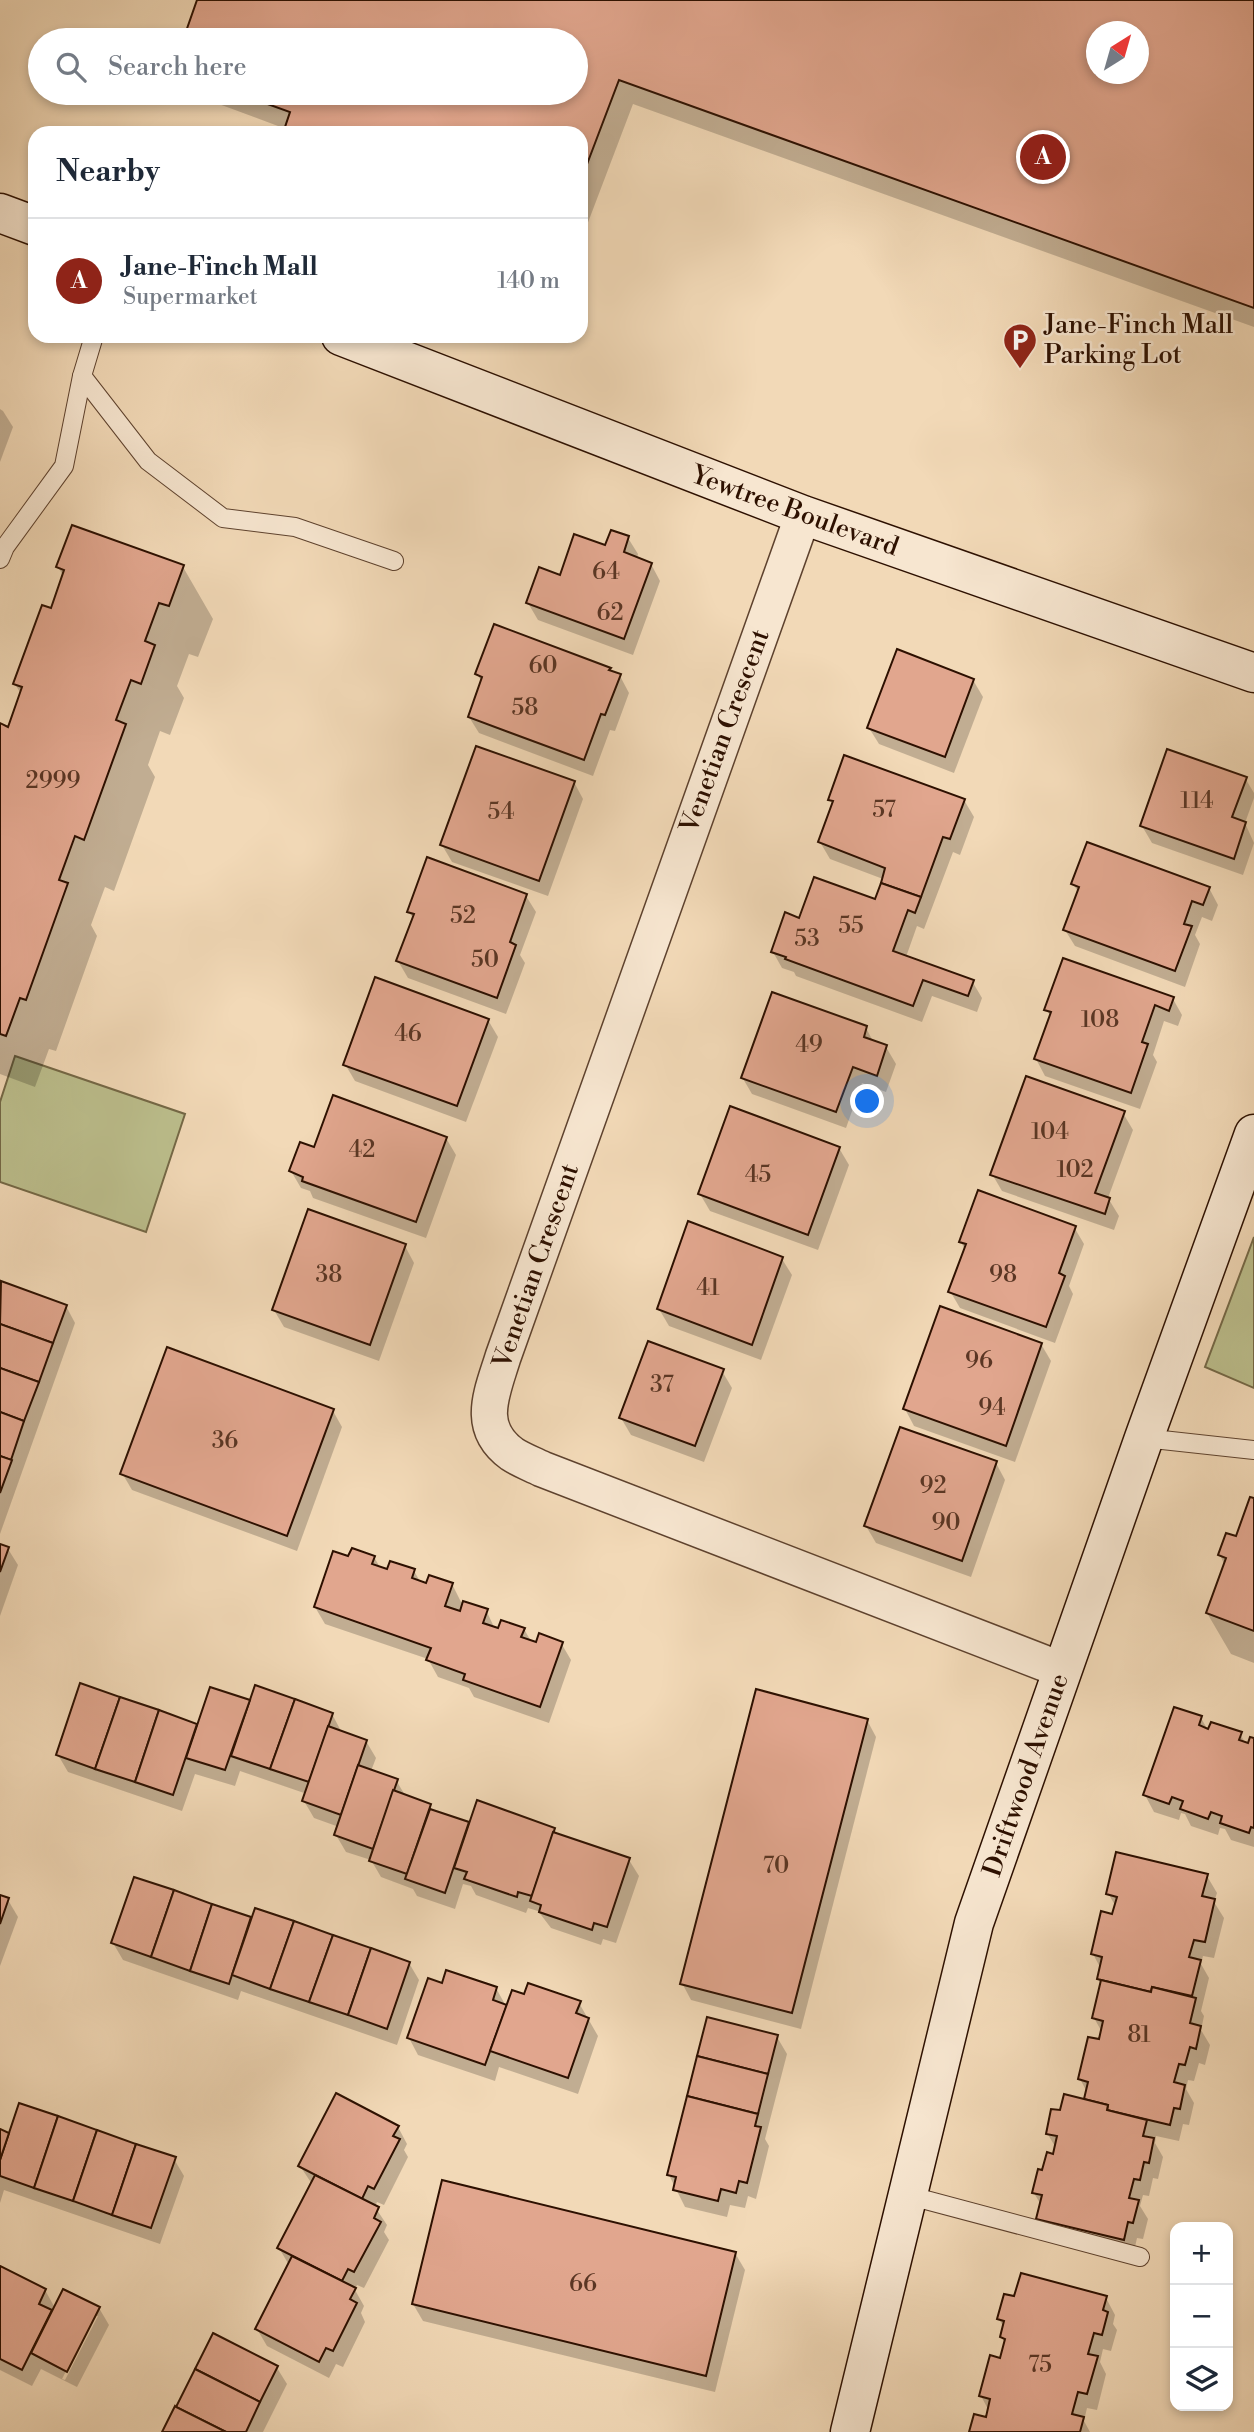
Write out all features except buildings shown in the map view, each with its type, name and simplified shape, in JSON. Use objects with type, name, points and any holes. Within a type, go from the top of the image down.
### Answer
[{"type":"street","points":[[0,214],[28,224]]},
{"type":"street","name":"Yewtree Boulevard","points":[[359,343],[803,515],[1254,673]]},
{"type":"street","name":"Venetian Crescent","points":[[803,515],[503,1357],[491,1396],[488,1418],[495,1436],[512,1454],[542,1469],[1062,1670]]},
{"type":"street","name":"Driftwood Avenue","points":[[850,2432],[974,1923],[1254,1134]]},
{"type":"lane","points":[[0,559],[5,547],[64,466],[82,376],[92,343]]},
{"type":"lane","points":[[82,376],[148,461],[223,518],[295,527],[394,561]]},
{"type":"lane","points":[[1144,1438],[1254,1450]]},
{"type":"lane","points":[[907,2195],[1140,2257]]},
{"type":"green space","points":[[15,1056],[185,1114],[146,1232],[0,1182],[0,1102]]},
{"type":"green space","points":[[1254,1237],[1254,1388],[1205,1367]]},
{"type":"place","name":"Jane-Finch Mall","points":[[1043,157]]},
{"type":"place","name":"Jane-Finch Mall Parking Lot","points":[[1020,370]]}]
